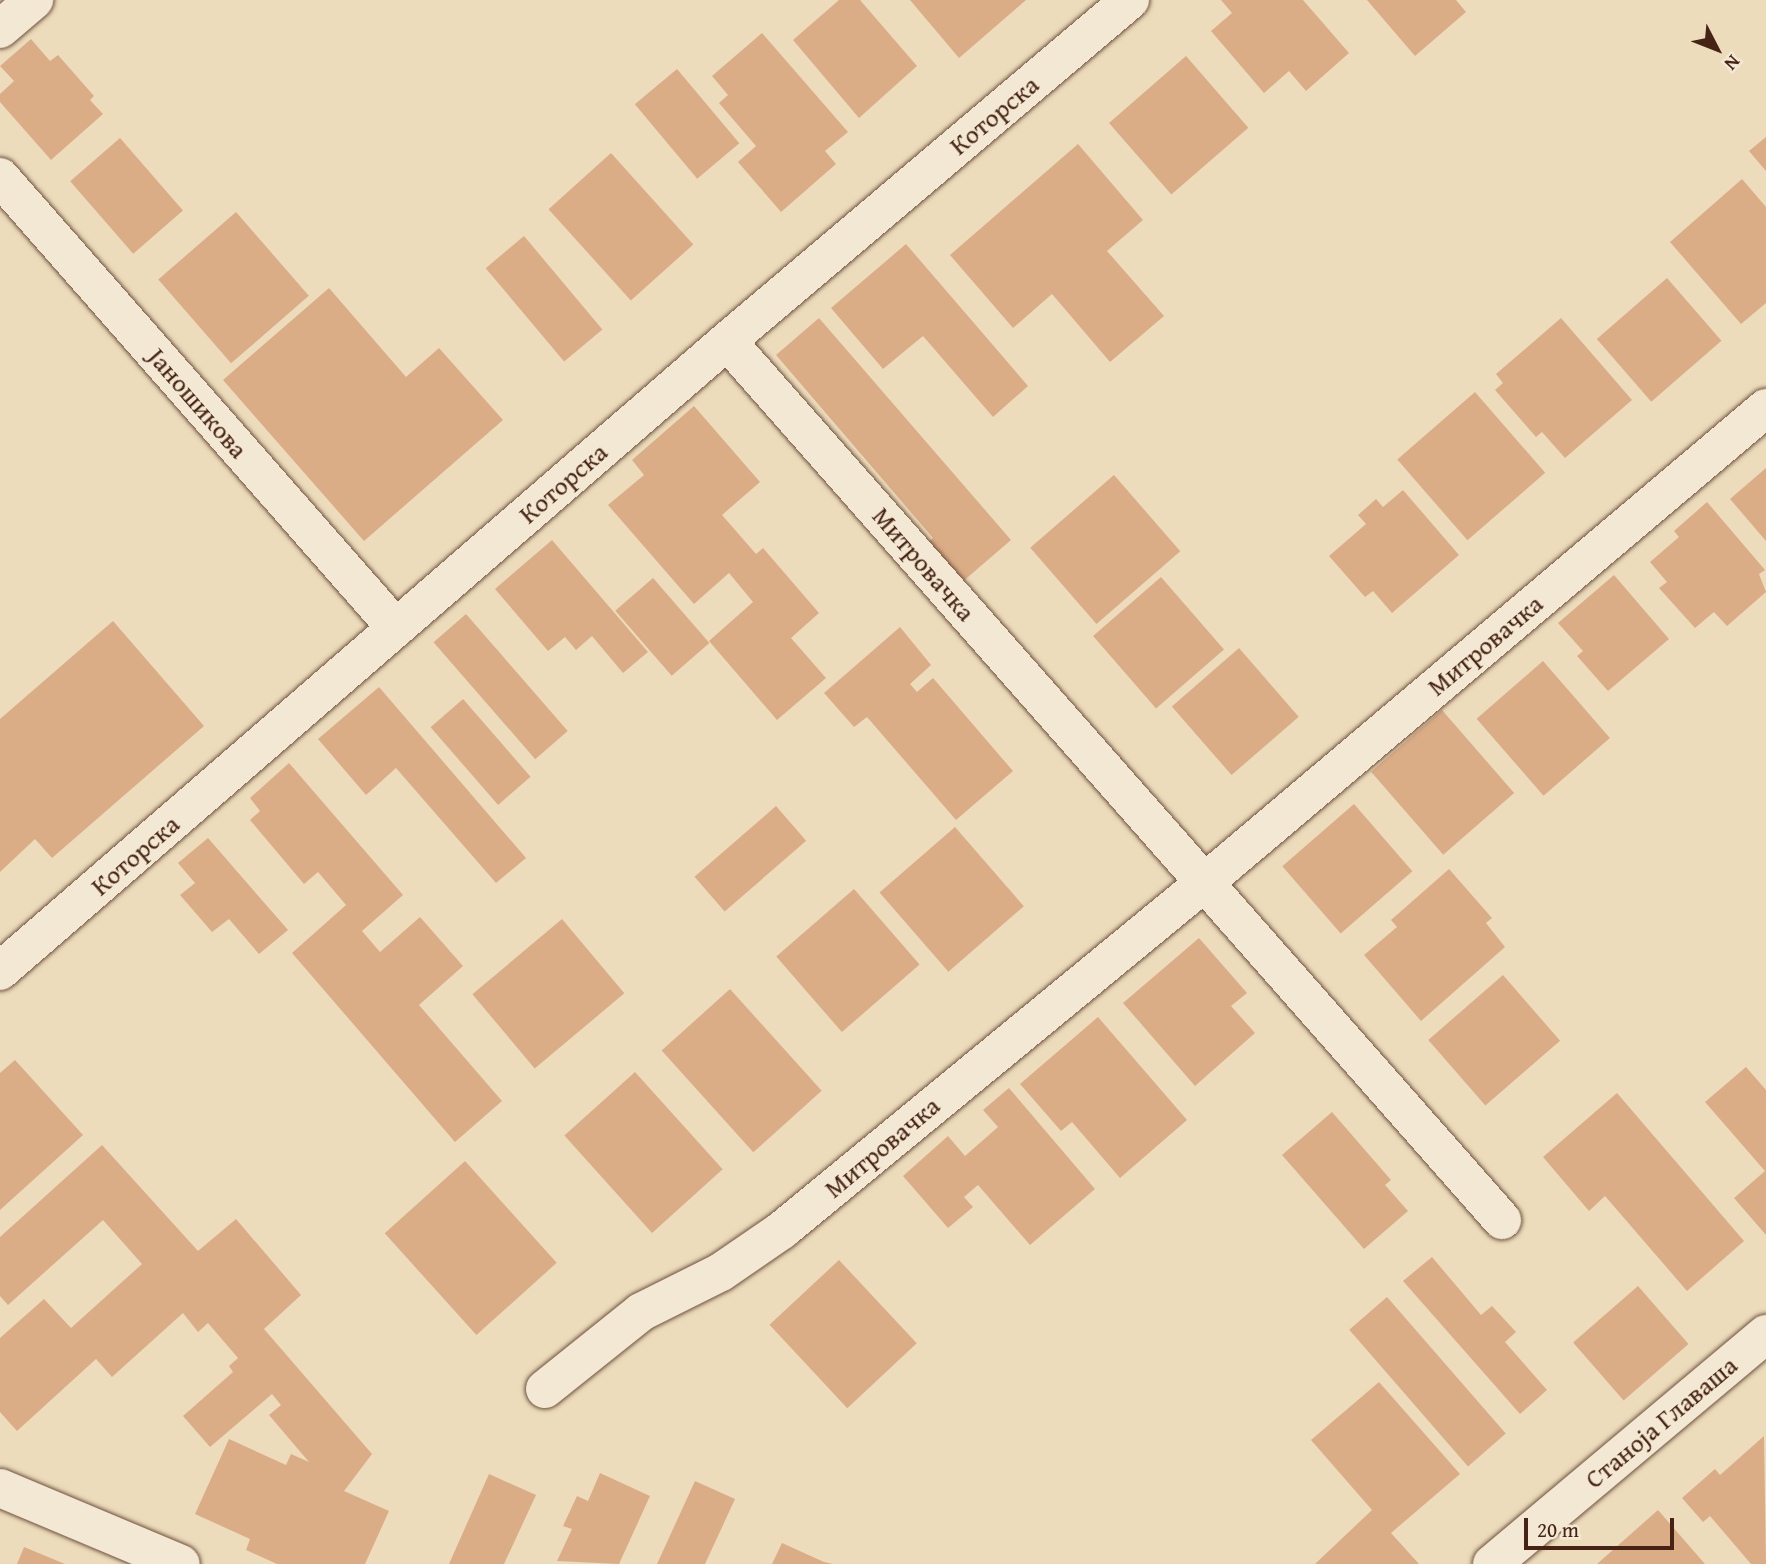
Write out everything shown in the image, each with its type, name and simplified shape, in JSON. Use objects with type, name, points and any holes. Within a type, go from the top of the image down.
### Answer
[{"type":"street","points":[[0,29],[34,0]]},
{"type":"street","name":"Которска","points":[[0,971],[727,341],[1130,0]]},
{"type":"street","name":"Јаношикова","points":[[0,177],[396,628]]},
{"type":"street","name":"Митровачка","points":[[727,341],[1502,1220]]},
{"type":"street","name":"Митровачка","points":[[545,1389],[641,1312],[721,1272],[782,1230],[1203,883],[1766,408]]},
{"type":"street","name":"Станоја Главаша","points":[[1492,1564],[1766,1334]]},
{"type":"street","points":[[0,1488],[181,1564]]},
{"type":"building","points":[[839,0],[860,0],[917,66],[859,118],[793,40]]},
{"type":"building","points":[[910,0],[1026,0],[959,58]]},
{"type":"building","points":[[1221,0],[1303,0],[1349,53],[1306,91],[1289,71],[1264,93],[1211,31],[1232,13]]},
{"type":"building","points":[[1367,0],[1456,0],[1466,12],[1415,56]]},
{"type":"building","points":[[762,33],[848,132],[825,151],[836,164],[781,212],[738,162],[756,146],[719,103],[728,95],[712,76]]},
{"type":"building","points":[[31,39],[50,61],[58,55],[94,96],[90,100],[103,114],[51,160],[0,102],[0,94],[14,81],[0,66]]},
{"type":"building","points":[[1186,56],[1248,128],[1171,195],[1109,123]]},
{"type":"building","points":[[677,69],[739,143],[697,179],[635,104]]},
{"type":"building","points":[[1766,137],[1766,171],[1749,151]]},
{"type":"building","points":[[120,138],[183,210],[133,254],[70,181]]},
{"type":"building","points":[[1078,144],[1143,220],[1107,251],[1164,316],[1110,362],[1052,294],[1013,328],[950,255]]},
{"type":"building","points":[[611,153],[693,244],[631,301],[549,209]]},
{"type":"building","points":[[1742,179],[1766,207],[1766,303],[1741,324],[1670,242]]},
{"type":"building","points":[[236,212],[309,296],[231,363],[158,280]]},
{"type":"building","points":[[524,236],[602,329],[564,362],[486,268]]},
{"type":"building","points":[[906,244],[1028,386],[993,417],[923,336],[883,369],[831,308]]},
{"type":"building","points":[[1667,278],[1721,341],[1651,402],[1597,339]]},
{"type":"building","points":[[329,288],[406,377],[439,348],[503,420],[364,541],[223,380]]},
{"type":"building","points":[[819,318],[1011,540],[961,583],[927,543],[933,538],[776,355]]},
{"type":"building","points":[[1561,318],[1632,400],[1565,458],[1542,432],[1536,437],[1495,390],[1503,383],[1496,374]]},
{"type":"building","points":[[1475,392],[1545,473],[1467,540],[1397,460]]},
{"type":"building","points":[[694,406],[760,482],[722,515],[756,554],[763,548],[819,613],[791,638],[826,678],[777,720],[709,641],[753,602],[729,573],[694,604],[608,505],[644,475],[632,460]]},
{"type":"building","points":[[1766,468],[1766,541],[1730,499]]},
{"type":"building","points":[[1114,475],[1180,551],[1096,624],[1030,548]]},
{"type":"building","points":[[1403,490],[1459,555],[1392,613],[1373,591],[1365,597],[1329,556],[1366,524],[1358,515],[1376,499],[1383,507]]},
{"type":"building","points":[[1707,502],[1765,570],[1759,574],[1766,592],[1727,626],[1714,612],[1695,628],[1659,588],[1667,582],[1650,562],[1679,537],[1674,531]]},
{"type":"building","points":[[552,540],[648,652],[623,673],[592,636],[576,650],[565,637],[548,651],[495,589]]},
{"type":"building","points":[[1614,575],[1669,639],[1608,691],[1577,656],[1583,651],[1558,623]]},
{"type":"building","points":[[1161,577],[1224,649],[1156,708],[1093,636]]},
{"type":"building","points":[[653,578],[709,643],[672,676],[615,611]]},
{"type":"building","points":[[466,614],[568,731],[535,759],[434,642]]},
{"type":"building","points":[[113,621],[204,726],[52,858],[35,839],[0,872],[0,719]]},
{"type":"building","points":[[900,627],[931,665],[910,684],[917,692],[933,678],[1013,771],[956,820],[867,717],[854,727],[824,693]]},
{"type":"building","points":[[1239,648],[1299,717],[1232,775],[1172,706]]},
{"type":"building","points":[[1543,661],[1610,738],[1544,796],[1477,719]]},
{"type":"building","points":[[379,687],[526,858],[496,883],[396,768],[366,795],[318,739]]},
{"type":"building","points":[[463,699],[531,777],[498,805],[431,727]]},
{"type":"building","points":[[1442,710],[1514,793],[1443,855],[1371,772]]},
{"type":"building","points":[[289,763],[403,895],[362,931],[380,952],[420,917],[463,966],[419,1005],[502,1101],[455,1142],[292,953],[346,905],[318,872],[304,884],[250,820],[260,811],[250,798]]},
{"type":"building","points":[[1354,804],[1412,871],[1341,933],[1282,866]]},
{"type":"building","points":[[776,806],[806,841],[725,912],[694,877]]},
{"type":"building","points":[[955,827],[1024,906],[948,972],[880,893]]},
{"type":"building","points":[[208,838],[288,930],[259,954],[229,919],[212,932],[180,895],[195,883],[178,863]]},
{"type":"building","points":[[1449,869],[1492,918],[1486,923],[1505,947],[1421,1021],[1364,955],[1397,927],[1391,920]]},
{"type":"building","points":[[854,889],[920,964],[842,1032],[776,957]]},
{"type":"building","points":[[562,919],[624,993],[535,1069],[472,994]]},
{"type":"building","points":[[1199,938],[1247,993],[1231,1006],[1255,1033],[1195,1086],[1123,1003]]},
{"type":"building","points":[[1503,975],[1560,1041],[1485,1106],[1428,1040]]},
{"type":"building","points":[[730,989],[822,1091],[753,1152],[662,1051]]},
{"type":"building","points":[[1098,1017],[1187,1120],[1120,1178],[1072,1122],[1061,1131],[1020,1084]]},
{"type":"building","points":[[15,1060],[83,1135],[0,1210],[0,1073]]},
{"type":"building","points":[[1746,1067],[1766,1090],[1766,1235],[1734,1198],[1765,1171],[1705,1102]]},
{"type":"building","points":[[635,1072],[723,1169],[652,1233],[564,1136]]},
{"type":"building","points":[[1009,1088],[1095,1189],[1030,1245],[978,1185],[964,1197],[973,1207],[948,1228],[903,1176],[948,1136],[965,1156],[998,1127],[983,1110]]},
{"type":"building","points":[[1617,1093],[1744,1241],[1687,1291],[1605,1196],[1589,1211],[1543,1157]]},
{"type":"building","points":[[1332,1112],[1391,1180],[1385,1185],[1408,1211],[1364,1249],[1282,1155]]},
{"type":"building","points":[[102,1145],[198,1251],[236,1219],[301,1295],[264,1329],[372,1454],[344,1491],[389,1511],[365,1564],[277,1564],[246,1550],[250,1539],[195,1514],[229,1439],[286,1465],[291,1454],[309,1462],[269,1415],[281,1405],[272,1394],[210,1447],[183,1416],[233,1372],[229,1366],[238,1358],[208,1323],[198,1332],[183,1313],[112,1377],[96,1359],[17,1431],[0,1412],[0,1338],[44,1299],[71,1328],[142,1264],[103,1220],[8,1305],[0,1296],[0,1237]]},
{"type":"building","points":[[465,1161],[557,1263],[476,1335],[385,1233]]},
{"type":"building","points":[[1432,1257],[1481,1315],[1492,1306],[1516,1332],[1505,1342],[1547,1390],[1520,1414],[1403,1281]]},
{"type":"building","points":[[839,1260],[917,1343],[847,1408],[770,1325]]},
{"type":"building","points":[[1638,1286],[1689,1344],[1624,1401],[1573,1342]]},
{"type":"building","points":[[1387,1297],[1506,1434],[1468,1466],[1349,1330]]},
{"type":"building","points":[[1379,1382],[1460,1474],[1391,1533],[1419,1564],[1315,1564],[1372,1510],[1311,1440]]},
{"type":"building","points":[[1764,1436],[1766,1564],[1751,1564],[1710,1516],[1703,1522],[1682,1498],[1715,1469],[1720,1475]]},
{"type":"building","points":[[600,1473],[650,1496],[619,1564],[557,1561],[572,1529],[563,1526],[577,1496],[588,1501]]},
{"type":"building","points":[[489,1474],[536,1495],[504,1564],[449,1564]]},
{"type":"building","points":[[695,1481],[735,1499],[705,1564],[657,1564]]},
{"type":"building","points":[[1658,1510],[1705,1564],[1597,1564]]},
{"type":"building","points":[[782,1543],[824,1562],[833,1564],[772,1564]]},
{"type":"building","points":[[24,1547],[65,1564],[17,1564]]}]
